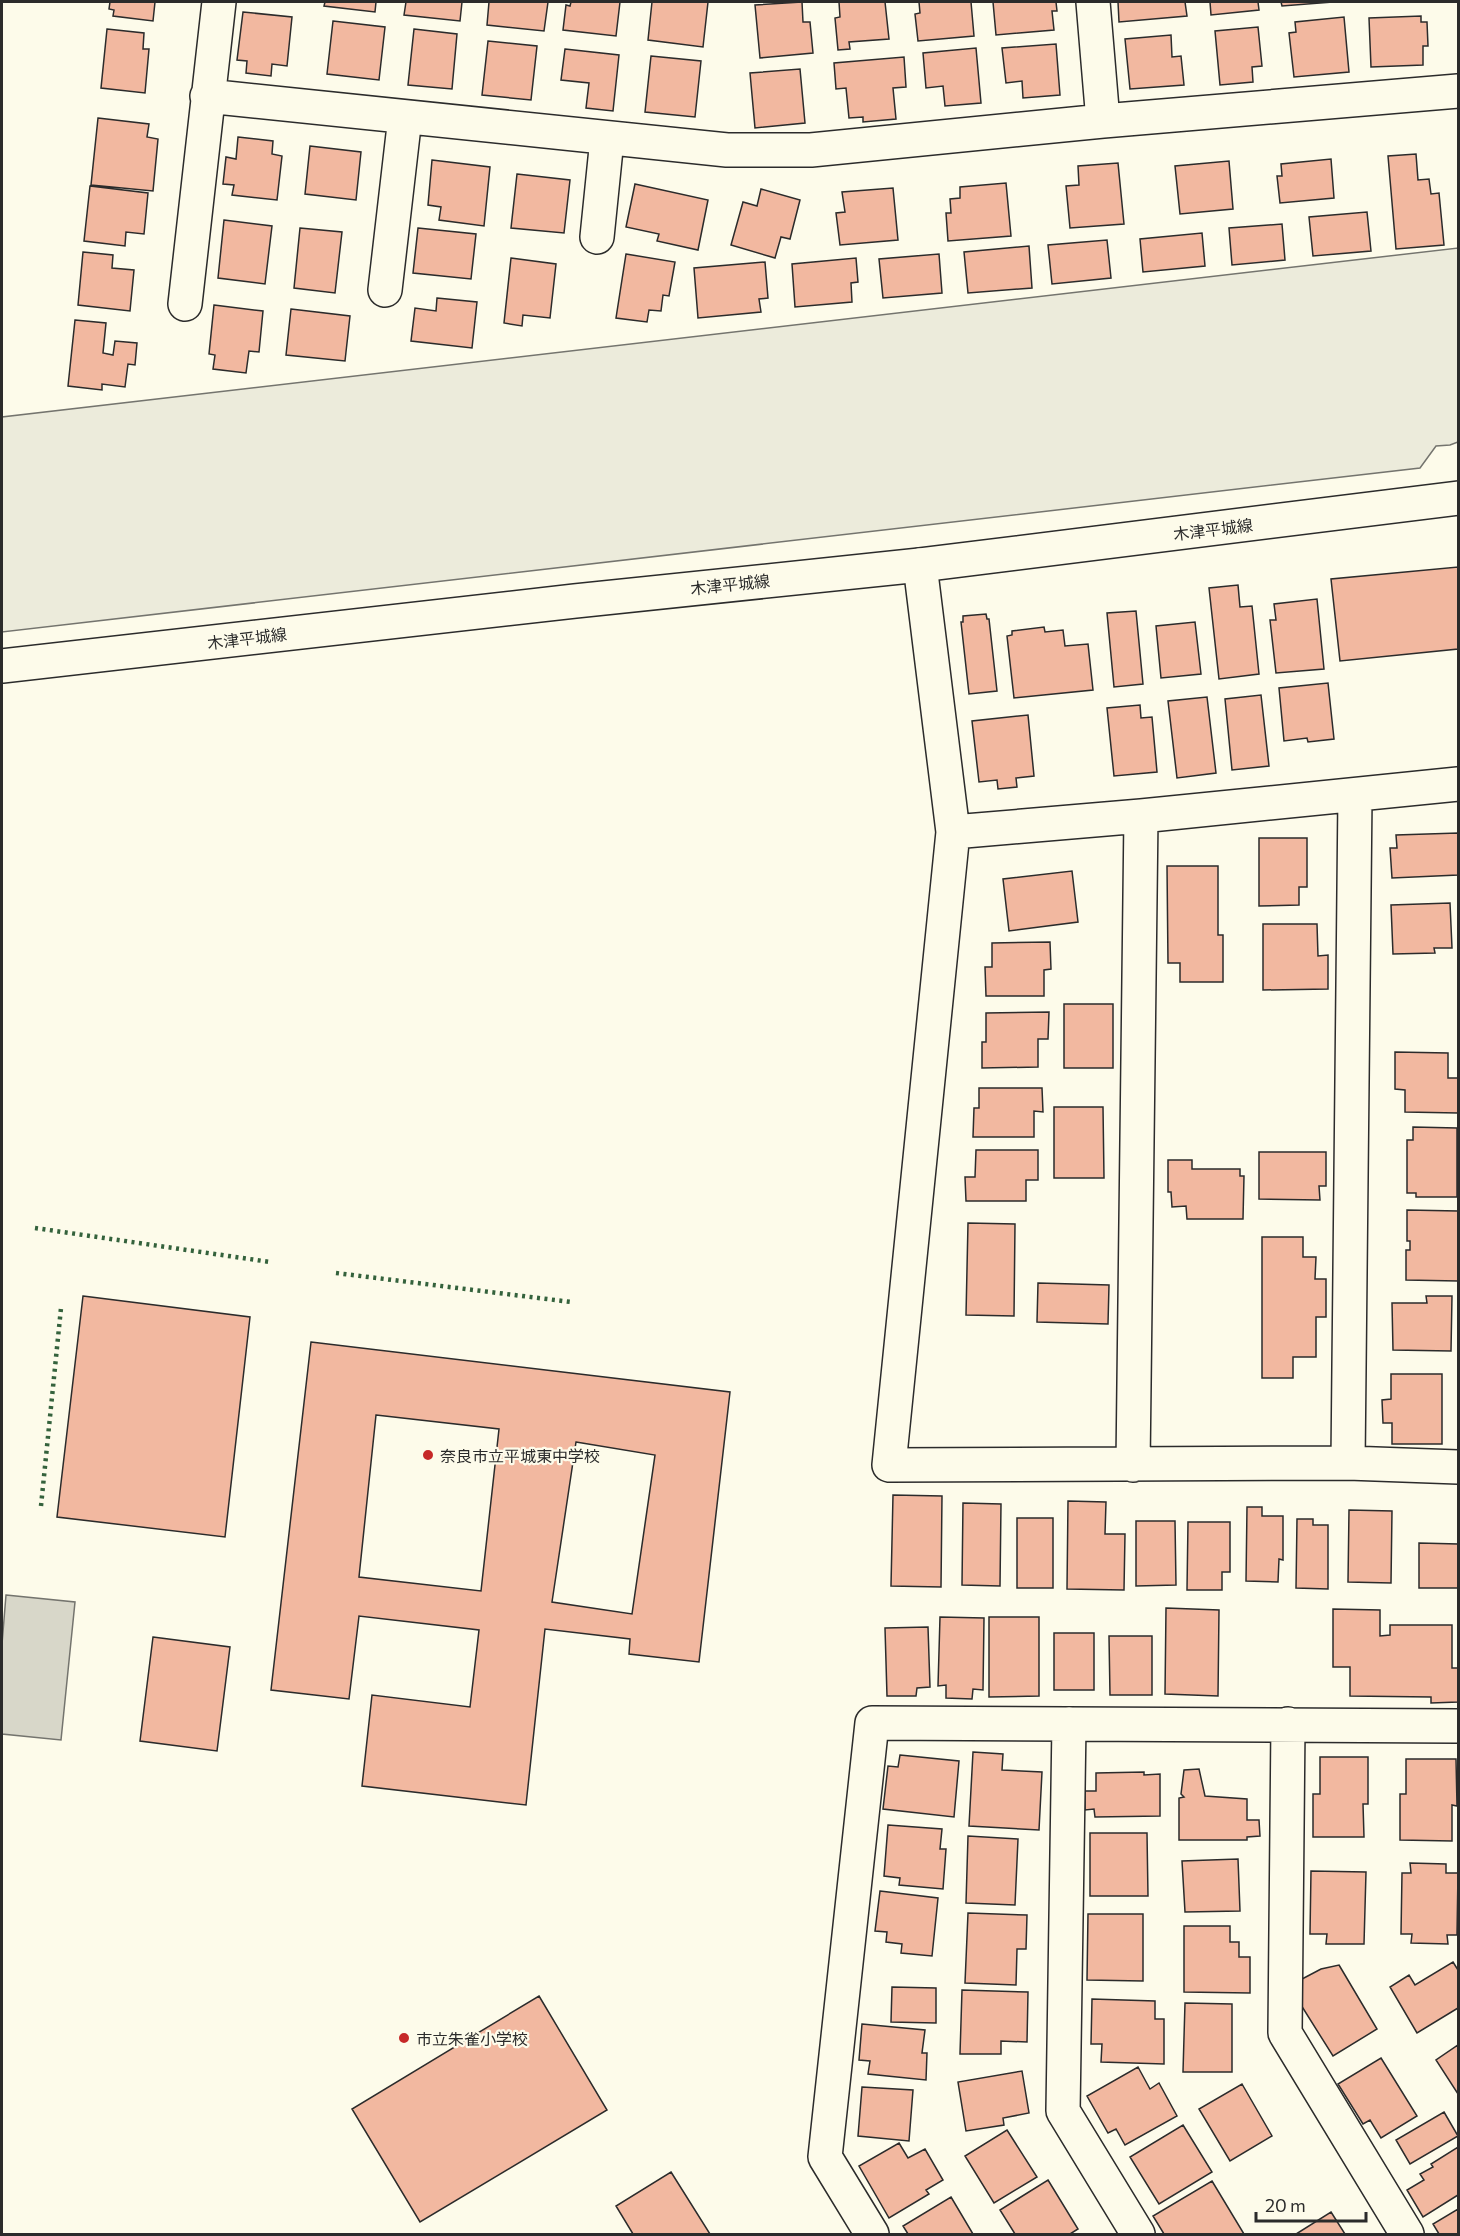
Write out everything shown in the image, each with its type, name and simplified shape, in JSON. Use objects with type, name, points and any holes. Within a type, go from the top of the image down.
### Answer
[{"type":"street","points":[[185,304],[219,2]]},
{"type":"street","points":[[1093,2],[1103,121]]},
{"type":"street","points":[[207,96],[728,150],[811,150],[1103,121],[1458,92]]},
{"type":"street","points":[[385,290],[405,117]]},
{"type":"street","points":[[597,237],[607,139]]},
{"type":"street","name":"木津平城線","points":[[2,666],[575,601],[920,565],[1458,498]]},
{"type":"street","points":[[920,565],[953,831],[889,1465],[1348,1463],[1458,1467]]},
{"type":"street","points":[[953,831],[1141,816],[1458,784]]},
{"type":"street","points":[[1348,1463],[1356,795]]},
{"type":"street","points":[[1133,1465],[1141,816]]},
{"type":"street","points":[[872,2235],[825,2157],[872,1723],[1458,1726]]},
{"type":"street","points":[[1069,1724],[1063,2111],[1138,2235]]},
{"type":"street","points":[[1288,1724],[1285,2033],[1407,2235]]},
{"type":"shaded area","points":[[1458,248],[1458,442],[1436,446],[1420,468],[2,632],[2,417]]},
{"type":"shaded area","points":[[6,1595],[75,1602],[61,1740],[2,1734],[2,1644]]},
{"type":"building","points":[[110,2],[155,2],[153,21],[113,16],[114,10],[109,9]]},
{"type":"building","points":[[325,2],[376,2],[375,12],[324,6]]},
{"type":"building","points":[[406,2],[462,2],[460,21],[404,15]]},
{"type":"building","points":[[489,2],[548,2],[544,31],[487,25]]},
{"type":"building","points":[[571,2],[620,2],[616,36],[563,30],[566,5],[570,6]]},
{"type":"building","points":[[652,2],[708,2],[703,47],[648,40]]},
{"type":"building","points":[[802,2],[803,22],[810,22],[813,53],[760,58],[755,5]]},
{"type":"building","points":[[839,2],[885,2],[889,39],[849,42],[850,49],[838,50],[835,18],[840,17]]},
{"type":"building","points":[[919,2],[971,2],[974,36],[918,41],[915,14],[920,13]]},
{"type":"building","points":[[993,2],[1056,2],[1057,11],[1052,11],[1054,30],[996,35]]},
{"type":"building","points":[[1118,2],[1185,2],[1187,16],[1119,22]]},
{"type":"building","points":[[1210,2],[1258,2],[1259,10],[1211,15]]},
{"type":"building","points":[[1281,2],[1333,2],[1282,6]]},
{"type":"building","points":[[243,12],[292,17],[287,66],[272,64],[271,76],[246,73],[247,61],[237,60]]},
{"type":"building","points":[[1421,16],[1421,22],[1427,22],[1428,46],[1423,46],[1423,65],[1371,67],[1369,18]]},
{"type":"building","points":[[1344,17],[1349,72],[1294,77],[1289,33],[1296,32],[1295,22]]},
{"type":"building","points":[[333,21],[385,27],[379,80],[327,74]]},
{"type":"building","points":[[1258,27],[1262,66],[1252,67],[1253,82],[1220,85],[1215,31]]},
{"type":"building","points":[[107,29],[144,33],[143,49],[149,49],[145,93],[101,88]]},
{"type":"building","points":[[414,29],[457,34],[452,89],[408,85]]},
{"type":"building","points":[[1171,35],[1172,57],[1181,56],[1184,85],[1130,89],[1125,39]]},
{"type":"building","points":[[488,41],[537,46],[531,100],[482,95]]},
{"type":"building","points":[[1056,44],[1060,95],[1023,98],[1022,81],[1006,83],[1002,48]]},
{"type":"building","points":[[976,48],[981,103],[945,106],[943,86],[926,88],[923,53]]},
{"type":"building","points":[[565,49],[619,55],[613,111],[586,108],[589,83],[561,80]]},
{"type":"building","points":[[651,56],[701,61],[695,117],[645,112]]},
{"type":"building","points":[[904,57],[906,87],[893,88],[896,119],[863,122],[863,117],[849,118],[846,88],[836,89],[834,63]]},
{"type":"building","points":[[800,69],[805,123],[755,128],[750,73]]},
{"type":"building","points":[[98,118],[149,124],[147,137],[158,139],[153,191],[91,185]]},
{"type":"building","points":[[238,137],[273,141],[272,154],[282,156],[277,200],[232,195],[234,185],[223,184],[226,157],[236,159]]},
{"type":"building","points":[[310,146],[361,152],[356,200],[305,194]]},
{"type":"building","points":[[1416,154],[1418,180],[1429,179],[1431,194],[1439,193],[1444,245],[1396,249],[1388,156]]},
{"type":"building","points":[[1331,159],[1334,198],[1280,203],[1277,176],[1282,176],[1281,164]]},
{"type":"building","points":[[432,160],[490,167],[484,226],[439,220],[441,207],[428,205]]},
{"type":"building","points":[[1229,161],[1233,209],[1180,214],[1175,166]]},
{"type":"building","points":[[1118,163],[1124,224],[1070,228],[1066,186],[1079,185],[1078,166]]},
{"type":"building","points":[[517,174],[570,180],[564,233],[511,228]]},
{"type":"building","points":[[1006,183],[1011,236],[948,241],[946,213],[951,213],[950,199],[960,198],[960,187]]},
{"type":"building","points":[[635,184],[708,200],[698,250],[657,241],[659,234],[626,227]]},
{"type":"building","points":[[90,186],[148,193],[144,234],[126,232],[125,246],[84,241]]},
{"type":"building","points":[[893,188],[898,240],[840,245],[836,213],[845,212],[842,192]]},
{"type":"building","points":[[761,189],[800,200],[790,239],[781,237],[775,258],[731,245],[743,202],[757,206]]},
{"type":"building","points":[[1367,212],[1371,251],[1313,256],[1309,217]]},
{"type":"building","points":[[224,220],[272,226],[265,284],[218,278]]},
{"type":"building","points":[[1282,224],[1285,260],[1232,265],[1229,228]]},
{"type":"building","points":[[300,228],[342,232],[335,293],[294,288]]},
{"type":"building","points":[[418,228],[476,234],[471,279],[413,273]]},
{"type":"building","points":[[1202,233],[1205,266],[1143,272],[1140,239]]},
{"type":"building","points":[[1107,240],[1111,278],[1052,284],[1048,245]]},
{"type":"building","points":[[1029,246],[1032,288],[968,293],[964,252]]},
{"type":"building","points":[[83,252],[113,255],[112,268],[134,270],[130,311],[78,305]]},
{"type":"building","points":[[626,254],[675,262],[669,296],[663,295],[661,311],[649,310],[647,322],[616,318]]},
{"type":"building","points":[[939,254],[942,293],[883,298],[879,259]]},
{"type":"building","points":[[511,258],[556,264],[550,318],[523,315],[522,326],[504,323]]},
{"type":"building","points":[[856,258],[858,282],[851,283],[852,302],[795,307],[792,264]]},
{"type":"building","points":[[765,262],[768,298],[759,299],[761,312],[698,318],[694,268]]},
{"type":"building","points":[[437,298],[477,302],[472,348],[411,341],[415,308],[436,311]]},
{"type":"building","points":[[214,305],[263,311],[259,352],[249,351],[246,373],[213,369],[215,355],[209,354]]},
{"type":"building","points":[[291,309],[350,316],[345,361],[286,355]]},
{"type":"building","points":[[75,320],[106,323],[103,353],[113,355],[115,341],[137,343],[135,365],[128,364],[125,387],[102,384],[102,390],[68,386]]},
{"type":"building","points":[[1458,567],[1458,649],[1340,661],[1331,579]]},
{"type":"building","points":[[1238,585],[1240,607],[1252,606],[1259,674],[1219,679],[1209,588]]},
{"type":"building","points":[[1317,599],[1324,669],[1276,673],[1270,620],[1276,620],[1274,604]]},
{"type":"building","points":[[1136,611],[1143,684],[1114,687],[1107,613]]},
{"type":"building","points":[[986,614],[989,619],[997,691],[969,694],[961,622],[963,622],[963,616]]},
{"type":"building","points":[[1195,622],[1201,674],[1161,678],[1156,626]]},
{"type":"building","points":[[1044,627],[1045,632],[1063,630],[1065,646],[1088,644],[1093,690],[1014,698],[1007,636],[1012,635],[1012,631]]},
{"type":"building","points":[[1328,683],[1334,739],[1308,742],[1307,738],[1284,741],[1279,688]]},
{"type":"building","points":[[1261,695],[1269,766],[1232,770],[1225,699]]},
{"type":"building","points":[[1207,697],[1216,773],[1177,778],[1168,701]]},
{"type":"building","points":[[1140,705],[1141,718],[1152,717],[1157,772],[1114,776],[1107,708]]},
{"type":"building","points":[[1028,715],[1034,776],[1016,778],[1017,787],[998,789],[997,780],[979,782],[972,721]]},
{"type":"building","points":[[1458,833],[1458,875],[1392,878],[1390,848],[1397,848],[1396,835]]},
{"type":"building","points":[[1259,838],[1307,838],[1307,887],[1299,887],[1299,905],[1259,906]]},
{"type":"building","points":[[1167,866],[1218,866],[1218,935],[1223,935],[1223,982],[1180,982],[1180,963],[1168,963]]},
{"type":"building","points":[[1072,871],[1078,922],[1009,931],[1003,879]]},
{"type":"building","points":[[1450,903],[1452,948],[1434,948],[1435,953],[1393,954],[1391,905]]},
{"type":"building","points":[[1263,924],[1317,924],[1318,956],[1328,955],[1328,989],[1263,990]]},
{"type":"building","points":[[1050,942],[1051,969],[1044,970],[1044,996],[986,996],[985,967],[992,967],[992,943]]},
{"type":"building","points":[[1064,1004],[1113,1004],[1113,1068],[1064,1068]]},
{"type":"building","points":[[1049,1012],[1048,1039],[1038,1039],[1038,1067],[982,1068],[982,1042],[986,1042],[986,1013]]},
{"type":"building","points":[[1395,1052],[1448,1053],[1448,1078],[1458,1078],[1458,1113],[1405,1112],[1405,1090],[1395,1089]]},
{"type":"building","points":[[979,1088],[1042,1088],[1043,1112],[1034,1111],[1034,1137],[973,1137],[974,1108],[979,1108]]},
{"type":"building","points":[[1054,1107],[1103,1107],[1104,1178],[1054,1178]]},
{"type":"building","points":[[1413,1127],[1457,1128],[1457,1197],[1416,1197],[1416,1193],[1407,1193],[1407,1140],[1413,1140]]},
{"type":"building","points":[[976,1150],[1038,1150],[1038,1180],[1026,1180],[1026,1201],[966,1201],[965,1177],[975,1177]]},
{"type":"building","points":[[1259,1152],[1326,1152],[1326,1186],[1319,1186],[1320,1200],[1259,1199]]},
{"type":"building","points":[[1168,1160],[1192,1160],[1192,1169],[1240,1169],[1240,1176],[1244,1176],[1243,1219],[1187,1219],[1186,1206],[1172,1207],[1171,1192],[1168,1192]]},
{"type":"building","points":[[1407,1210],[1458,1211],[1458,1281],[1406,1280],[1406,1250],[1410,1250],[1410,1241],[1407,1241]]},
{"type":"building","points":[[968,1223],[1015,1224],[1014,1316],[966,1315]]},
{"type":"building","points":[[1262,1237],[1303,1237],[1303,1257],[1316,1257],[1315,1279],[1326,1279],[1326,1317],[1316,1317],[1316,1357],[1293,1357],[1293,1378],[1262,1378]]},
{"type":"building","points":[[1038,1283],[1109,1285],[1108,1324],[1037,1322]]},
{"type":"building","points":[[83,1296],[250,1317],[225,1537],[57,1517]]},
{"type":"building","points":[[1426,1296],[1452,1296],[1451,1351],[1393,1350],[1392,1303],[1427,1303]]},
{"type":"building","points":[[311,1342],[730,1392],[699,1662],[629,1654],[630,1639],[545,1629],[526,1805],[362,1786],[372,1695],[470,1707],[479,1630],[359,1616],[349,1699],[271,1690]],"holes":[[[376,1415],[499,1429],[481,1591],[359,1577]],[[576,1442],[655,1455],[632,1614],[552,1602]]]},
{"type":"building","points":[[1391,1374],[1442,1374],[1442,1444],[1392,1444],[1392,1423],[1383,1423],[1382,1400],[1391,1399]]},
{"type":"building","points":[[893,1495],[942,1496],[941,1587],[891,1586]]},
{"type":"building","points":[[1068,1501],[1106,1502],[1105,1534],[1125,1534],[1124,1590],[1067,1589]]},
{"type":"building","points":[[963,1503],[1001,1504],[1000,1586],[962,1585]]},
{"type":"building","points":[[1247,1507],[1262,1507],[1262,1516],[1283,1516],[1283,1560],[1279,1559],[1278,1582],[1246,1581]]},
{"type":"building","points":[[1349,1510],[1392,1511],[1391,1583],[1348,1582]]},
{"type":"building","points":[[1017,1518],[1053,1518],[1053,1588],[1017,1588]]},
{"type":"building","points":[[1297,1519],[1313,1519],[1313,1525],[1328,1525],[1328,1589],[1296,1588]]},
{"type":"building","points":[[1136,1521],[1175,1521],[1176,1585],[1136,1586]]},
{"type":"building","points":[[1188,1522],[1230,1522],[1230,1572],[1222,1572],[1222,1590],[1187,1590]]},
{"type":"building","points":[[1419,1543],[1458,1544],[1458,1588],[1419,1588]]},
{"type":"building","points":[[1166,1608],[1219,1610],[1218,1696],[1165,1694]]},
{"type":"building","points":[[1333,1609],[1380,1610],[1380,1636],[1390,1635],[1390,1625],[1452,1625],[1452,1668],[1458,1668],[1458,1702],[1431,1703],[1431,1697],[1350,1696],[1350,1667],[1333,1667]]},
{"type":"building","points":[[940,1617],[984,1618],[983,1690],[973,1689],[972,1699],[946,1698],[946,1685],[938,1686]]},
{"type":"building","points":[[989,1617],[1039,1617],[1039,1696],[989,1697]]},
{"type":"building","points":[[928,1627],[930,1687],[917,1688],[916,1696],[887,1696],[885,1628]]},
{"type":"building","points":[[1054,1633],[1094,1633],[1094,1690],[1054,1690]]},
{"type":"building","points":[[1109,1636],[1152,1636],[1152,1695],[1110,1695]]},
{"type":"building","points":[[153,1637],[230,1647],[217,1751],[140,1741]]},
{"type":"building","points":[[973,1752],[1003,1754],[1002,1770],[1042,1772],[1039,1830],[969,1826]]},
{"type":"building","points":[[900,1755],[959,1761],[954,1817],[883,1809],[888,1766],[898,1767]]},
{"type":"building","points":[[1320,1757],[1368,1757],[1368,1804],[1363,1804],[1364,1837],[1313,1837],[1313,1794],[1320,1794]]},
{"type":"building","points":[[1406,1759],[1456,1759],[1457,1806],[1452,1805],[1452,1841],[1400,1840],[1400,1794],[1406,1794]]},
{"type":"building","points":[[1199,1769],[1205,1796],[1247,1799],[1247,1820],[1259,1820],[1260,1836],[1247,1837],[1247,1840],[1179,1840],[1179,1798],[1184,1797],[1181,1794],[1184,1770]]},
{"type":"building","points":[[1144,1772],[1144,1775],[1160,1774],[1160,1816],[1095,1817],[1094,1809],[1085,1810],[1085,1791],[1096,1791],[1096,1773]]},
{"type":"building","points":[[888,1825],[942,1829],[940,1849],[946,1849],[943,1889],[899,1885],[900,1878],[884,1876]]},
{"type":"building","points":[[1090,1833],[1147,1833],[1148,1896],[1090,1896]]},
{"type":"building","points":[[968,1836],[1018,1839],[1015,1905],[966,1903]]},
{"type":"building","points":[[1238,1859],[1240,1911],[1185,1912],[1182,1861]]},
{"type":"building","points":[[1410,1863],[1446,1864],[1446,1873],[1458,1873],[1457,1935],[1447,1935],[1448,1944],[1411,1943],[1412,1934],[1401,1934],[1402,1873],[1411,1873]]},
{"type":"building","points":[[1311,1871],[1366,1872],[1364,1944],[1326,1944],[1327,1934],[1310,1934]]},
{"type":"building","points":[[880,1891],[938,1898],[932,1956],[901,1953],[902,1944],[886,1942],[887,1932],[875,1931]]},
{"type":"building","points":[[968,1913],[1027,1915],[1026,1949],[1017,1949],[1016,1985],[965,1983]]},
{"type":"building","points":[[1088,1914],[1143,1914],[1143,1981],[1087,1980]]},
{"type":"building","points":[[1184,1926],[1230,1926],[1230,1942],[1239,1942],[1239,1957],[1250,1957],[1250,1993],[1184,1992]]},
{"type":"building","points":[[1453,1962],[1458,1970],[1458,2008],[1417,2033],[1390,1987],[1409,1975],[1415,1985]]},
{"type":"building","points":[[1339,1965],[1377,2029],[1333,2056],[1301,2005],[1302,1979],[1321,1969]]},
{"type":"building","points":[[892,1987],[936,1988],[936,2023],[891,2022]]},
{"type":"building","points":[[962,1990],[1028,1992],[1027,2042],[1001,2041],[1001,2054],[960,2054]]},
{"type":"building","points":[[539,1996],[607,2110],[420,2222],[352,2109]]},
{"type":"building","points":[[1092,1999],[1155,2001],[1155,2019],[1164,2019],[1164,2064],[1101,2062],[1102,2044],[1091,2044]]},
{"type":"building","points":[[1185,2003],[1232,2004],[1232,2072],[1183,2072]]},
{"type":"building","points":[[862,2024],[925,2030],[922,2053],[927,2053],[926,2080],[868,2074],[870,2061],[859,2060]]},
{"type":"building","points":[[1458,2045],[1458,2094],[1436,2060]]},
{"type":"building","points":[[1381,2058],[1417,2116],[1381,2138],[1370,2120],[1363,2124],[1338,2084]]},
{"type":"building","points":[[1138,2067],[1150,2089],[1159,2083],[1177,2116],[1125,2145],[1116,2129],[1108,2133],[1087,2096]]},
{"type":"building","points":[[1022,2071],[1029,2113],[1003,2118],[1004,2125],[966,2131],[958,2082]]},
{"type":"building","points":[[1242,2084],[1272,2136],[1230,2161],[1199,2109]]},
{"type":"building","points":[[862,2087],[913,2090],[909,2141],[858,2136]]},
{"type":"building","points":[[1444,2112],[1458,2136],[1410,2164],[1396,2140]]},
{"type":"building","points":[[1183,2125],[1212,2172],[1159,2204],[1130,2157]]},
{"type":"building","points":[[1007,2130],[1037,2177],[994,2203],[965,2156]]},
{"type":"building","points":[[899,2143],[908,2158],[925,2149],[943,2180],[926,2190],[929,2194],[889,2218],[859,2166]]},
{"type":"building","points":[[1458,2147],[1458,2195],[1423,2217],[1407,2190],[1424,2180],[1420,2174],[1433,2167],[1431,2164]]},
{"type":"building","points":[[671,2172],[710,2234],[633,2234],[616,2206]]},
{"type":"building","points":[[1048,2180],[1078,2229],[1070,2234],[1015,2234],[1000,2210]]},
{"type":"building","points":[[1212,2181],[1244,2234],[1164,2234],[1153,2216]]},
{"type":"building","points":[[951,2197],[973,2234],[908,2234],[903,2226]]},
{"type":"building","points":[[1458,2209],[1458,2234],[1439,2234],[1433,2224]]},
{"type":"building","points":[[1331,2212],[1345,2234],[1296,2234]]},
{"type":"hedge","points":[[35,1228],[270,1262]]},
{"type":"hedge","points":[[336,1273],[571,1302]]},
{"type":"hedge","points":[[41,1506],[61,1308]]},
{"type":"place","name":"奈良市立平城東中学校","points":[[428,1455]]},
{"type":"place","name":"市立朱雀小学校","points":[[404,2038]]}]
